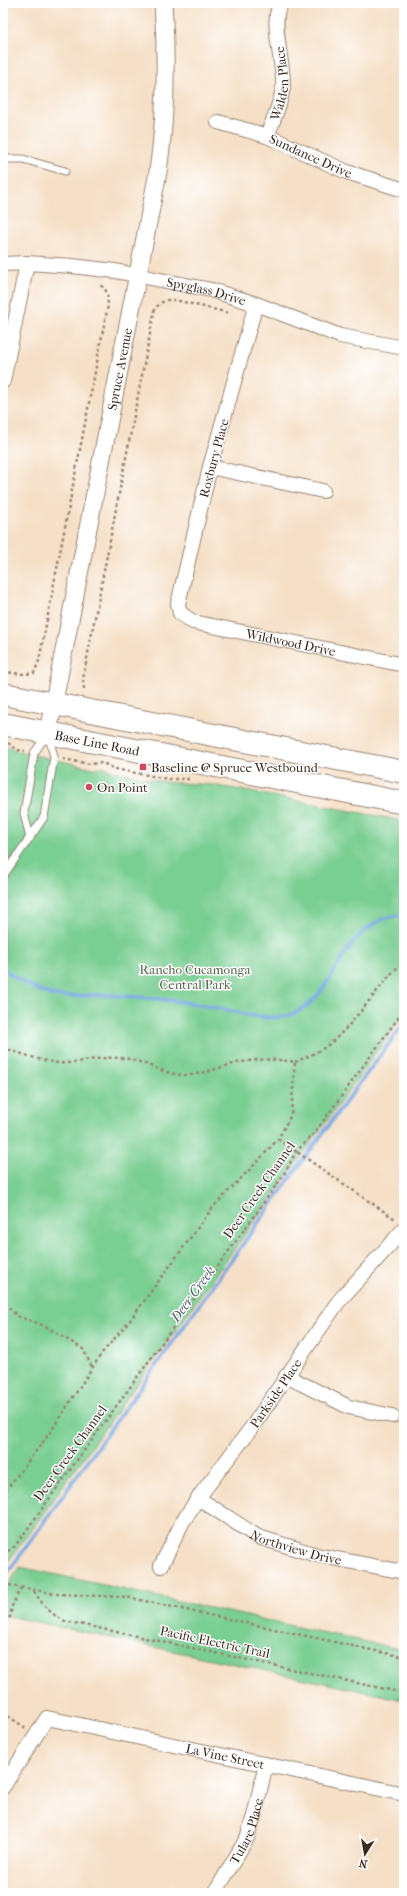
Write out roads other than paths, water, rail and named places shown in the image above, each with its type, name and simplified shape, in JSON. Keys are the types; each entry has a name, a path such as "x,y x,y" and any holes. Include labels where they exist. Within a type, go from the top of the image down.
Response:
{"main road":[{"path":"3,694 404,772"},
{"name":"Base Line Road","path":"4,732 48,732 404,803"}],"street":[{"name":"Spruce Avenue","path":"48,732 158,172 164,124 166,47 163,3"},
{"name":"Walden Place","path":"267,136 278,108 283,87 283,67 275,18 280,4"},
{"name":"Sundance Drive","path":"218,122 267,136 347,172 404,190"},
{"name":"Spyglass Drive","path":"3,264 27,263 72,266 137,276 211,290 256,304 340,336 404,348"},
{"path":"3,381 27,263"},
{"name":"Roxbury Place","path":"180,613 178,604 210,467 256,304"},
{"path":"210,467 323,490"},
{"name":"Wildwood Drive","path":"180,613 193,622 404,665"},
{"name":"Parkside Place","path":"161,1566 182,1523 198,1498 252,1427 338,1302 401,1225"},
{"path":"286,1376 349,1407 392,1416"},
{"name":"Northview Drive","path":"198,1498 258,1537 317,1556 404,1572"},
{"name":"La Vine Street","path":"3,1787 35,1734 47,1718 404,1794"},
{"name":"Tulare Place","path":"215,1893 247,1838 254,1816 266,1764"}],"lane":[{"path":"3,159 23,158 65,171"},
{"path":"30,838 24,813 26,798 34,753 48,732"},
{"path":"3,876 44,817 54,757 48,732"}],"waterway":[{"path":"3,969 36,989 57,996 69,997 99,995 153,998 184,1002 257,1016 274,1018 282,1017 299,1011 320,993 350,946 359,936 382,920 404,914"},
{"name":"Deer Creek","path":"3,1579 303,1160 404,1023"}],"place":[{"name":"Baseline @ Spruce Westbound","path":"143,767"},
{"name":"On Point","path":"89,787"}],"park label":[{"name":"Rancho Cucamonga Central Park","path":"195,976"}]}
